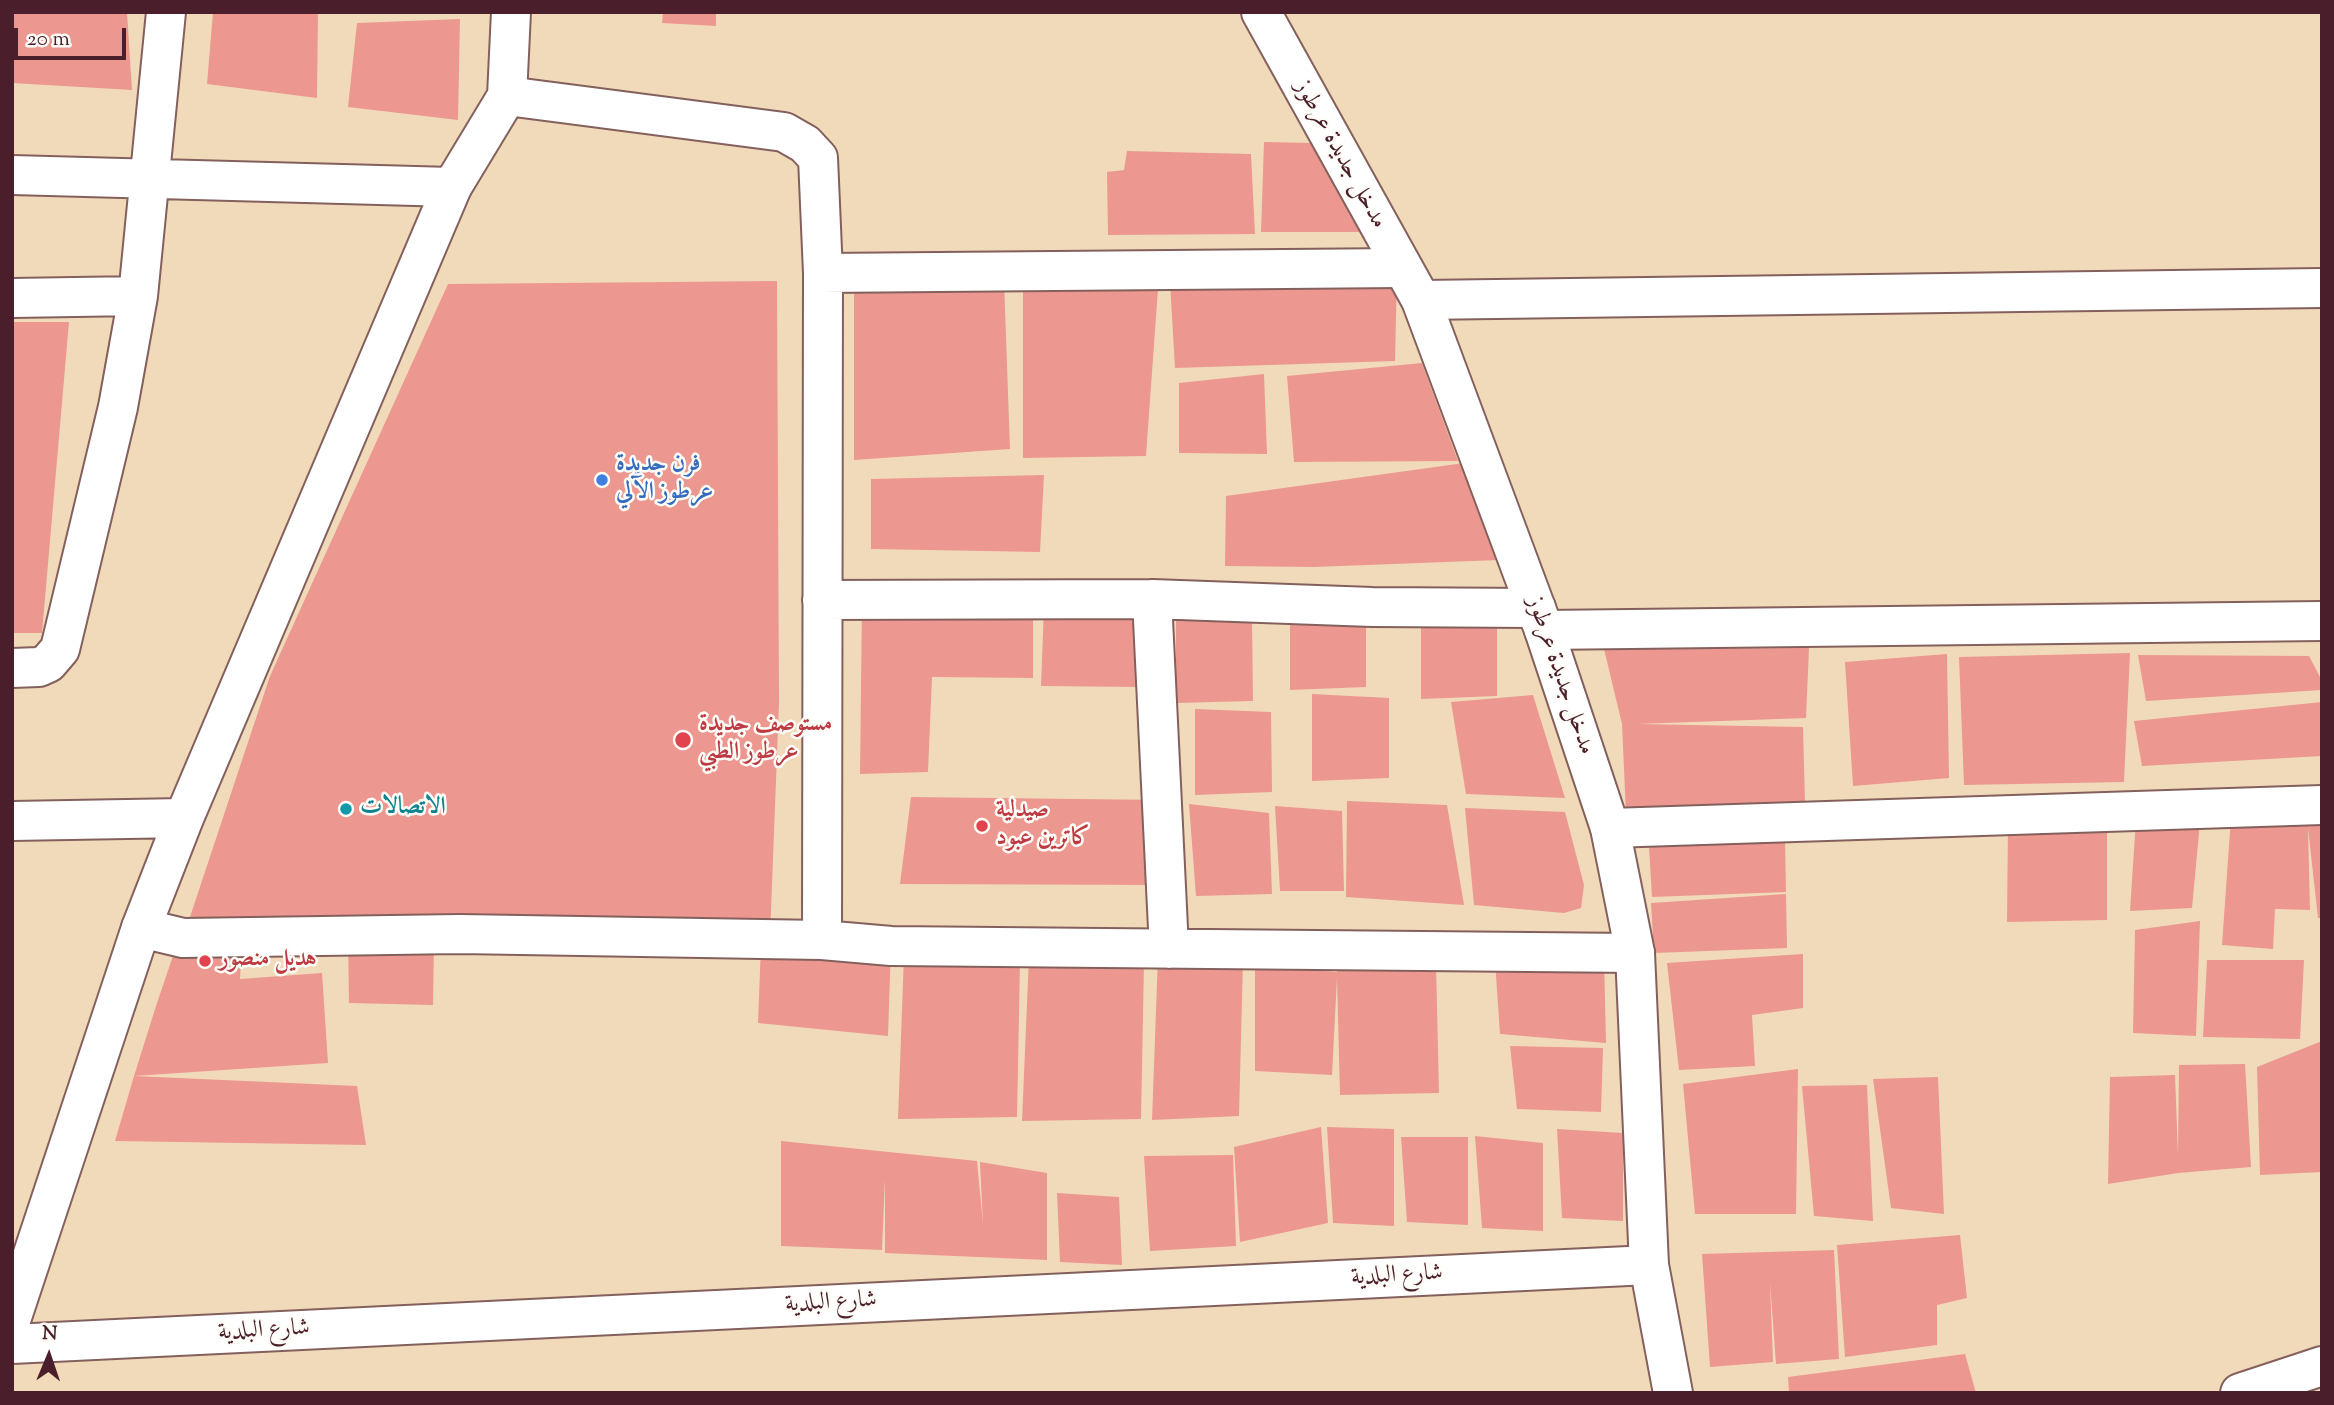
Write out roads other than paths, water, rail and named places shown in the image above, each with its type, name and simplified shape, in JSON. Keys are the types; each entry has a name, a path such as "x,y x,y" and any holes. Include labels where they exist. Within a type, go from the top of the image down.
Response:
{"street":[{"path":"12,668 39,667 48,663 60,649 118,407 138,296 166,12"},
{"path":"14,1309 141,928 184,818 452,187 507,96 511,12"},
{"name":"مدخل جديدة عرطوز","path":"1261,12 1421,300 1540,619 1610,828 1635,953 1649,1265 1673,1393"},
{"path":"507,96 784,132 805,144 818,158 823,273 822,940"},
{"path":"12,174 452,187"},
{"path":"823,273 1401,268"},
{"path":"1421,300 2322,288"},
{"path":"12,298 138,296"},
{"path":"822,600 1152,599 1372,607 1540,619 2322,621"},
{"path":"1152,599 1170,949"},
{"path":"1610,828 2322,805"},
{"path":"12,821 184,818"},
{"path":"141,928 183,938 460,934 822,940 891,946 1635,953"},
{"name":"شارع البلدية","path":"12,1344 1649,1265"},
{"path":"2241,1393 2322,1366"}],"place":[{"name":"فرن جديدة عرطوز الآلي","path":"602,480"},
{"name":"مستوصف جديدة عرطوز الطبي","path":"683,740"},
{"name":"الاتصالات","path":"346,809"},
{"name":"صيدلية كاترين عبود","path":"982,826"},
{"name":"هديل منصور","path":"205,961"}]}
